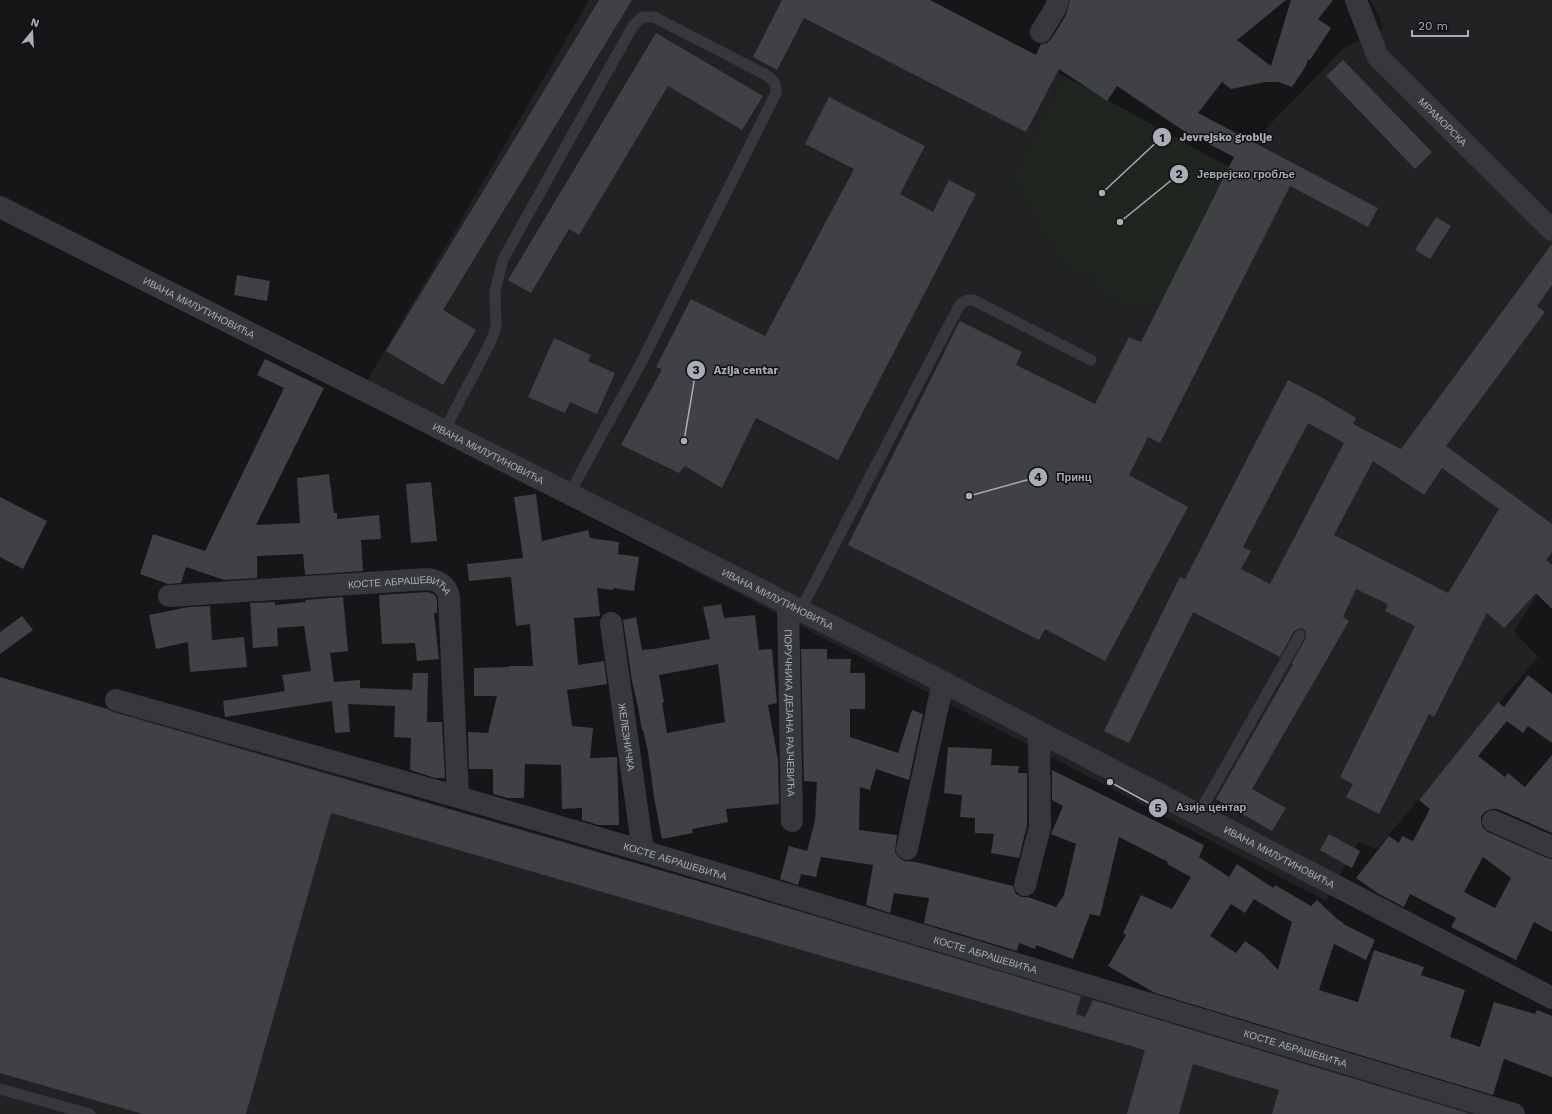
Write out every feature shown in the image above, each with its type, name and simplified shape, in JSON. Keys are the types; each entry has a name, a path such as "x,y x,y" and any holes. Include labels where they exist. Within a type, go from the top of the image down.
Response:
{"street":[{"path":"1041,32 1055,9 1058,0"},
{"name":"МРАМОРСКА","path":"1356,0 1378,57 1552,230"},
{"name":"ИВАНА МИЛУТИНОВИЋА","path":"0,206 943,682 1552,998"},
{"name":"КОСТЕ АБРАШЕВИЋА","path":"169,596 428,579 436,580 443,584 448,590 449,597 458,797"},
{"name":"ПОРУЧНИКА ДЕЈАНА РАЈЧЕВИЋА","path":"792,821 794,608"},
{"name":"ЖЕЛЕЗНИЧКА","path":"611,623 643,851"},
{"path":"907,849 943,682"},
{"name":"КОСТЕ АБРАШЕВИЋА","path":"116,700 643,851 1514,1114"},
{"path":"1025,885 1040,827 1039,733"},
{"path":"1493,821 1552,847"}],"lane":[{"path":"444,431 490,343 496,328 495,292 503,259 633,26 642,17 654,17 768,76 774,81 777,87 776,93 641,363 569,494"},
{"path":"794,608 960,304 970,299 973,300 1091,360"},
{"path":"1198,815 1300,635"},
{"path":"0,1089 90,1114"}],"shaded area":[{"path":"589,0 921,0 986,33 1064,76 1013,179 1063,266 1095,279 1229,167 1343,49 1384,27 1370,0 1552,0 1552,572 1514,631 1538,657 1377,849 1358,842 1326,901 359,395"},
{"path":"1064,76 1229,167 1160,303 1139,308 1102,292 1095,279 1063,266 1013,179"},
{"path":"0,677 813,914 1499,1114 0,1114"}],"building":[{"path":"599,0 632,0 443,310 476,330 443,385 386,351"},
{"path":"782,0 930,0 1036,55 1041,44 1047,43 1052,38 1066,15 1070,0 1286,0 1237,40 1271,66 1291,0 1333,0 1318,19 1331,28 1310,60 1308,59 1306,66 1292,87 1278,82 1265,82 1231,89 1222,82 1198,113 1378,208 1368,227 1290,186 1160,443 1148,437 1129,475 1188,507 1105,661 1045,629 1039,640 848,545 960,321 1022,352 1016,365 1095,404 1129,337 1141,342 1234,157 1184,131 1117,86 1107,101 1059,69 1026,132 804,18 777,70 753,57"},
{"path":"656,33 763,96 742,130 668,86 579,235 569,229 531,293 508,280"},
{"path":"1343,60 1432,152 1415,169 1326,76"},
{"path":"829,97 925,146 900,194 933,212 949,180 976,194 838,460 756,418 722,488 685,466 679,473 621,445 662,369 656,367 691,299 765,336 854,169 805,144"},
{"path":"1436,217 1451,226 1430,259 1415,250"},
{"path":"1552,244 1552,285 1537,306 1545,312 1446,446 1552,524 1552,552 1546,560 1552,565 1552,609 1536,593 1504,628 1487,613 1434,717 1429,714 1379,814 1346,797 1353,784 1340,777 1415,626 1385,611 1388,604 1356,589 1343,617 1349,621 1252,789 1286,808 1272,831 1216,799 1293,664 1292,663 1306,638 1306,632 1304,629 1300,628 1294,631 1280,657 1193,612 1129,743 1104,731 1180,577 1185,579 1288,380 1321,397 1356,418 1353,424 1401,449","holes":["1308,423 1344,443 1270,584 1241,569 1251,551 1243,547","1373,461 1424,495 1442,468 1499,509 1448,593 1334,535"]},
{"path":"237,275 270,281 267,301 234,295"},
{"path":"554,338 591,355 588,361 615,373 597,414 570,402 565,413 528,397"},
{"path":"265,359 324,388 256,525 300,523 297,478 329,474 334,513 337,513 337,519 379,515 381,539 361,540 363,571 305,575 303,554 257,556 257,578 224,580 186,567 181,583 168,584 140,574 153,534 205,551 284,388 257,375"},
{"path":"431,482 437,541 411,543 406,484"},
{"path":"536,494 542,541 588,530 590,538 619,542 618,554 639,557 634,591 613,588 613,590 597,588 600,616 574,618 578,665 604,661 607,684 567,690 572,726 593,728 590,758 617,757 619,825 598,825 582,820 582,808 562,809 561,765 525,764 524,798 508,798 493,794 493,769 469,769 468,732 488,733 497,696 474,696 474,668 533,666 530,624 516,626 511,577 469,581 467,564 523,558 514,497"},
{"path":"0,497 47,521 23,569 0,557"},
{"path":"427,592 434,594 437,599 437,613 434,613 439,659 417,661 415,643 382,644 379,595"},
{"path":"343,597 348,651 330,653 334,682 360,680 360,688 412,690 413,673 428,673 427,722 442,722 445,778 435,778 410,770 411,738 394,737 395,706 348,704 350,732 335,733 332,701 225,717 223,701 285,691 282,675 311,671 304,626 277,628 278,646 253,648 250,603 275,602 275,605 306,602 305,600"},
{"path":"721,604 724,618 755,615 759,650 772,649 777,703 768,705 778,760 779,804 726,809 728,822 692,829 693,833 662,839 654,797 648,752 632,681 623,620 636,617 642,650 654,649 710,639 703,607","holes":["718,664 725,722 667,733 662,703 664,702 659,675"]},
{"path":"210,606 212,640 244,637 247,667 190,672 188,642 156,649 149,615 188,607"},
{"path":"22,616 33,630 0,654 0,632"},
{"path":"801,649 827,649 827,659 851,659 850,673 865,673 865,709 850,709 850,737 898,753 912,710 923,714 909,780 876,769 870,790 860,787 859,830 897,835 895,852 899,858 904,861 916,862 1013,886 1016,894 1022,897 1028,897 1056,907 1064,895 1076,844 1051,834 1063,806 1052,800 1052,770 1204,845 1199,857 1229,877 1237,864 1273,888 1275,885 1311,906 1317,900 1337,919 1344,923 1343,924 1375,940 1366,960 1334,944 1319,990 1358,1002 1374,950 1424,967 1421,975 1465,990 1450,1037 1480,1047 1494,1002 1535,1014 1537,1010 1552,1016 1552,1077 1504,1059 1493,1095 1155,993 1108,966 1126,935 1123,933 1141,895 1172,909 1191,877 1167,864 1168,862 1119,837 1100,916 1090,914 1073,959 1036,945 1035,949 1019,943 1017,951 924,923 929,898 894,893 890,913 866,905 873,865 821,857 816,877 801,874 798,885 780,879 789,846 807,851 815,821 817,782 804,781","holes":["1254,899 1292,922 1278,970 1262,953 1245,941 1236,953 1210,936 1231,904 1245,913"]},
{"path":"1528,675 1552,694 1552,743 1528,726 1523,733 1507,721 1478,756 1505,777 1508,773 1525,787 1552,755 1552,833 1498,809 1486,811 1481,816 1483,828 1488,832 1552,859 1552,932 1534,922 1516,960 1451,927 1456,918 1410,894 1404,907 1379,894 1356,878 1389,836 1399,843 1402,836 1413,841 1430,809 1419,800 1498,702 1504,707","holes":["1483,857 1511,878 1495,908 1464,892"]},
{"path":"0,677 113,712 718,887 1081,996 1076,1014 1085,1017 1093,1000 1471,1114 1272,1114 1279,1090 1193,1064 1179,1114 1127,1114 1145,1050 331,813 246,1114 143,1114 0,1073"},
{"path":"948,747 992,749 991,765 1019,766 1018,773 1027,773 1027,825 1019,858 991,853 994,834 975,833 975,818 960,817 962,795 944,793"},
{"path":"1329,834 1360,851 1352,868 1320,850"}],"place":[{"name":"Jevrejsko groblje","path":"1102,193"},
{"name":"Јеврејско гробље","path":"1120,222"},
{"name":"Azija centar","path":"684,441"},
{"name":"Принц","path":"969,496"},
{"name":"Азија центар","path":"1110,782"}]}
